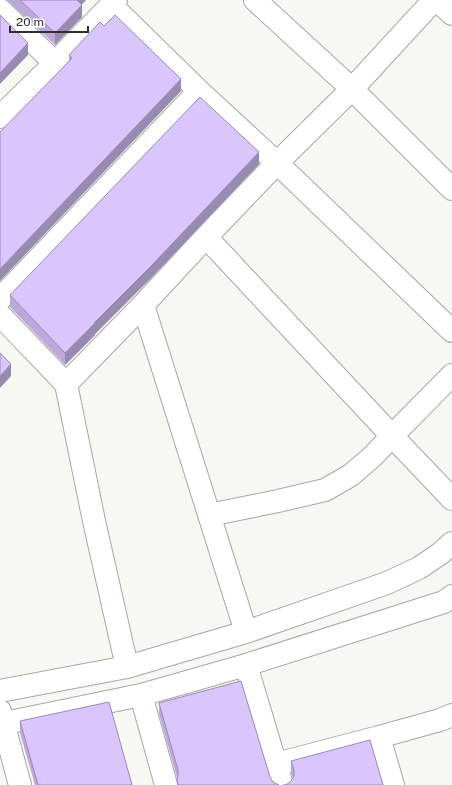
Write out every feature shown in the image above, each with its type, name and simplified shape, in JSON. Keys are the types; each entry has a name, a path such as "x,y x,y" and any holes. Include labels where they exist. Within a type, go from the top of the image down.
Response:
{"street":[{"path":"255,0 352,89 452,189"},
{"path":"66,384 277,163 352,89 434,0"},
{"path":"438,0 452,14"},
{"path":"0,117 113,3 199,90 452,331"},
{"path":"0,10 55,63"},
{"path":"0,299 199,90"},
{"path":"206,237 452,499"},
{"path":"143,305 246,632"},
{"path":"0,315 66,384 94,521 127,667"},
{"path":"209,515 325,490 350,475 373,456 452,375"},
{"path":"0,691 127,667 246,632 387,583 419,568 441,553 452,543"},
{"path":"20,785 1,719 141,695 246,665 444,602 452,596"},
{"path":"246,665 282,785"},
{"path":"141,695 166,785"},
{"path":"276,764 379,737 440,720 452,715"},
{"path":"379,737 393,785"}],"building":[{"path":"20,0 77,0 82,5 55,33"},
{"path":"0,15 28,43 0,73"},
{"path":"115,15 181,79 0,269 0,132 72,58 69,55 100,22 104,26"},
{"path":"200,97 259,152 153,264 65,353 10,295"},
{"path":"0,353 11,364 0,376"},
{"path":"241,681 270,777 273,782 279,785 178,785 178,770 159,703"},
{"path":"109,702 132,785 38,785 20,721"},
{"path":"370,740 383,785 286,785 294,776 291,761"}]}
